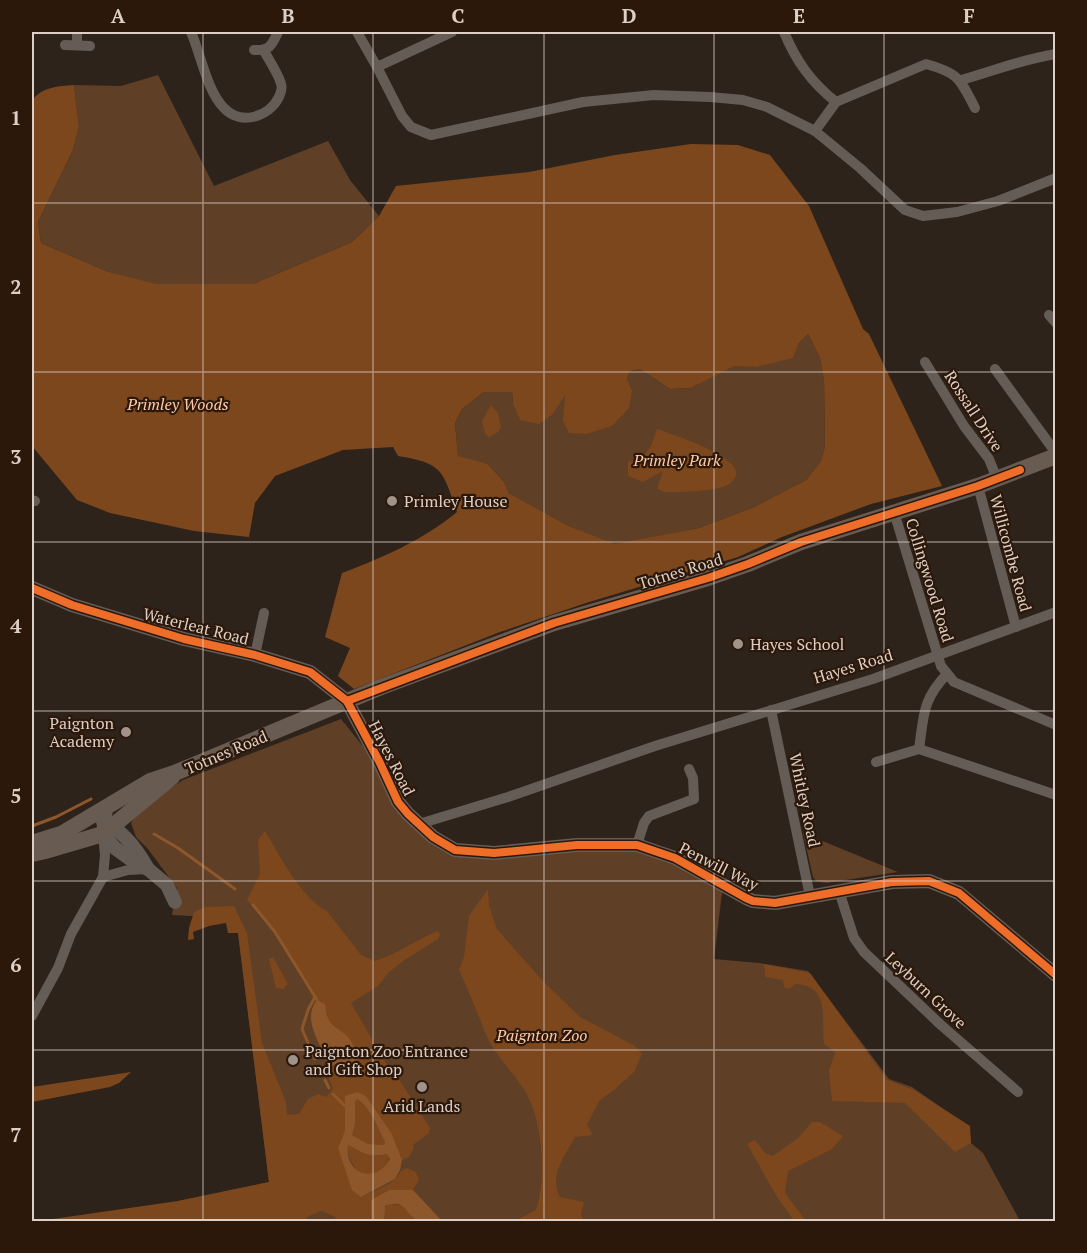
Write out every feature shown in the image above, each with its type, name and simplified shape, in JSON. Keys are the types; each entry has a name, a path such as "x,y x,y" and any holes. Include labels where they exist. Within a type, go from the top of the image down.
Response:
{"main road":[{"name":"Totnes Road","path":"32,854 45,852 106,822 150,781 177,772 347,701 554,623 708,578 811,538 978,486 1056,455"},
{"name":"Totnes Road","path":"32,843 61,834 84,822 106,822"}],"street":[{"path":"77,32 77,45"},
{"path":"191,32 216,99 226,111 248,118 265,114 272,108 281,92 282,84 259,50 274,41 278,32"},
{"path":"357,32 402,116 411,127 431,135 583,102 654,95 743,100 767,107 815,131 860,168 905,210 923,216 957,212 999,201 1056,178"},
{"path":"377,67 452,32"},
{"path":"784,32 802,68 819,88 837,102"},
{"path":"65,45 90,46"},
{"path":"961,80 1029,58 1056,54"},
{"path":"815,131 837,102 926,64 941,68 961,80 975,108"},
{"name":"Rossall Drive","path":"924,362 964,426 989,459 997,479"},
{"path":"994,369 1056,455"},
{"name":"Willicombe Road","path":"978,486 1016,627"},
{"name":"Collingwood Road","path":"894,512 937,656 947,674"},
{"name":"Waterleat Road","path":"32,588 72,605 183,639 255,655 310,672 347,701"},
{"name":"Hayes Road","path":"347,701 398,802 419,824 508,797 655,746 873,679 1056,612"},
{"path":"255,655 264,613"},
{"path":"919,749 926,702 936,685 947,674 954,682 1056,725"},
{"name":"Whitley Road","path":"771,710 810,897"},
{"path":"876,762 919,749 1056,795"},
{"path":"637,845 644,823 649,816 694,799 693,778 689,769"},
{"path":"106,822 138,850 148,869 167,885 175,902"},
{"path":"32,1016 58,968 71,934 103,877 106,822"},
{"name":"Penwill Way","path":"419,824 433,837 455,850 494,853 577,845 637,845 675,858 753,901 775,903 908,880 928,881 944,885 959,893 1056,975"},
{"path":"103,877 128,870 148,869"},
{"name":"Leyburn Grove","path":"839,891 854,938 864,952 941,1025 1018,1092"}],"green space":[{"path":"158,75 214,186 328,141 350,180 379,216 352,242 253,284 156,285 106,271 41,243 38,222 73,150 79,127 74,85 121,86"},
{"name":"Primley Woods","path":"74,85 79,127 73,150 38,222 41,243 106,271 156,284 253,284 352,242 379,216 396,186 529,172 615,155 691,144 738,145 770,155 809,206 863,329 869,334 942,486 871,504 782,537 738,557 586,603 500,632 354,689 338,676 350,648 325,637 342,573 402,547 457,512 444,478 433,466 398,456 393,447 343,450 275,476 255,503 249,537 194,531 110,513 77,500 32,446 32,101 45,90","holes":["808,334 820,358 824,380 825,446 821,461 806,480 754,507 699,528 615,544 569,526 509,493 504,482 488,464 458,456 455,423 462,409 484,392 512,392 513,403 520,420 539,424 553,414 565,395 563,421 569,433 586,434 612,426 629,408 632,391 627,379 630,371 640,369 670,389 691,388 734,366 756,367 793,358 798,344"]},
{"name":"Primley Park","path":"808,334 820,358 824,380 825,446 821,461 806,480 754,507 699,528 615,545 569,526 509,493 504,482 488,464 458,457 455,423 462,409 484,392 512,392 513,403 566,394 627,379 630,371 640,369 670,389 691,388 734,365 756,367 798,344"},
{"path":"491,405 498,413 501,427 498,432 489,437 485,433 482,421"},
{"path":"657,429 694,442 724,458 734,467 736,475 729,484 716,489 672,492 657,489 663,471 643,482 628,476 628,462 641,459 651,446"},
{"name":"Paignton Zoo","path":"341,719 380,763 398,802 455,850 637,845 723,885 714,959 808,971 889,1079 912,1087 969,1127 971,1143 983,1153 1020,1221 185,1221 178,1201 269,1182 238,932 230,918 172,915 177,888 148,849 136,837 131,823 138,809 183,780"},
{"path":"265,831 300,887 327,911 361,955 375,961 438,931 440,934 438,939 389,972 378,986 351,1003 390,1070 392,1068 430,1128 429,1133 413,1145 414,1148 409,1157 402,1160 392,1134 366,1096 345,1096 345,1132 338,1148 361,1197 389,1183 407,1168 416,1172 419,1180 413,1190 389,1190 371,1200 371,1221 336,1221 335,1217 322,1211 309,1216 303,1222 32,1222 178,1201 269,1182 238,933 228,933 226,923 193,932 194,939 188,940 194,912 205,907 234,906 247,933 262,1043 286,1102 287,1115 299,1114 308,1099 318,1094 326,1097 333,1088 325,1070 338,1063 358,1067 337,1030 328,1019 325,1004 311,994 275,932 247,900 260,874 258,840"},
{"path":"803,833 898,872 826,883 816,881 813,877"},
{"path":"488,889 489,906 497,929 543,981 580,1017 635,1046 642,1054 634,1072 599,1101 587,1125 593,1135 575,1137 559,1166 556,1181 560,1197 584,1202 581,1214 584,1221 515,1221 536,1210 539,1198 542,1155 538,1126 526,1093 488,1039 459,970 464,957 469,916"},
{"path":"273,957 288,984 283,989 276,988 269,959"},
{"path":"764,964 810,973 887,1080 914,1090 970,1126 971,1143 955,1152 905,1103 832,1101 829,1071 835,1052 824,1044 823,1015 819,998 815,991 807,986 796,984 788,989 784,987 783,980 765,977"},
{"path":"131,1072 119,1083 110,1087 32,1102 32,1087"},
{"path":"357,1099 374,1118 385,1142 384,1145 368,1144 352,1135"},
{"path":"812,1122 820,1122 843,1136 832,1149 788,1171 785,1193 806,1221 794,1221 777,1197 747,1144 755,1140 765,1153 773,1156 798,1138"},
{"path":"348,1145 366,1154 387,1154 388,1163 374,1174 362,1173 352,1163"},
{"path":"390,1204 403,1205 415,1219 420,1221 384,1221 383,1209"}],"shaded area":[{"path":"317,1000 325,1004 329,1020 352,1043 358,1067 338,1063 328,1068 312,1025 312,1008"},
{"path":"357,1092 366,1096 392,1134 402,1160 395,1179 361,1197 352,1190 338,1148 345,1131 345,1096","holes":["357,1099 374,1119 385,1142 384,1145 368,1144 352,1135","348,1145 371,1155 387,1154 390,1159 377,1172 362,1173 351,1163"]},
{"path":"389,1190 413,1190 442,1221 420,1221 401,1205 392,1204 385,1206 384,1221 371,1221 371,1200"}],"waterway":[{"path":"32,826 56,817 91,799"},
{"path":"154,834 178,848 235,889"},
{"path":"253,905 275,932 317,1000"},
{"path":"315,997 302,1029 315,1059"},
{"path":"325,1080 329,1088"},
{"path":"333,1094 345,1106"}],"cycle path":[{"path":"347,701 554,623 708,578 801,542 978,486 1020,470"},
{"path":"32,588 72,605 184,639 255,655 310,672 347,701 398,802 433,837 455,850 494,853 577,845 637,845 675,858 753,901 775,903 892,882 929,881 959,893 1056,975"}],"place":[{"name":"Primley House","path":"392,501"},
{"name":"Hayes School","path":"738,644"},
{"name":"Paignton Academy","path":"126,732"},
{"name":"Paignton Zoo Entrance and Gift Shop","path":"293,1060"},
{"name":"Arid Lands","path":"422,1087"}]}
